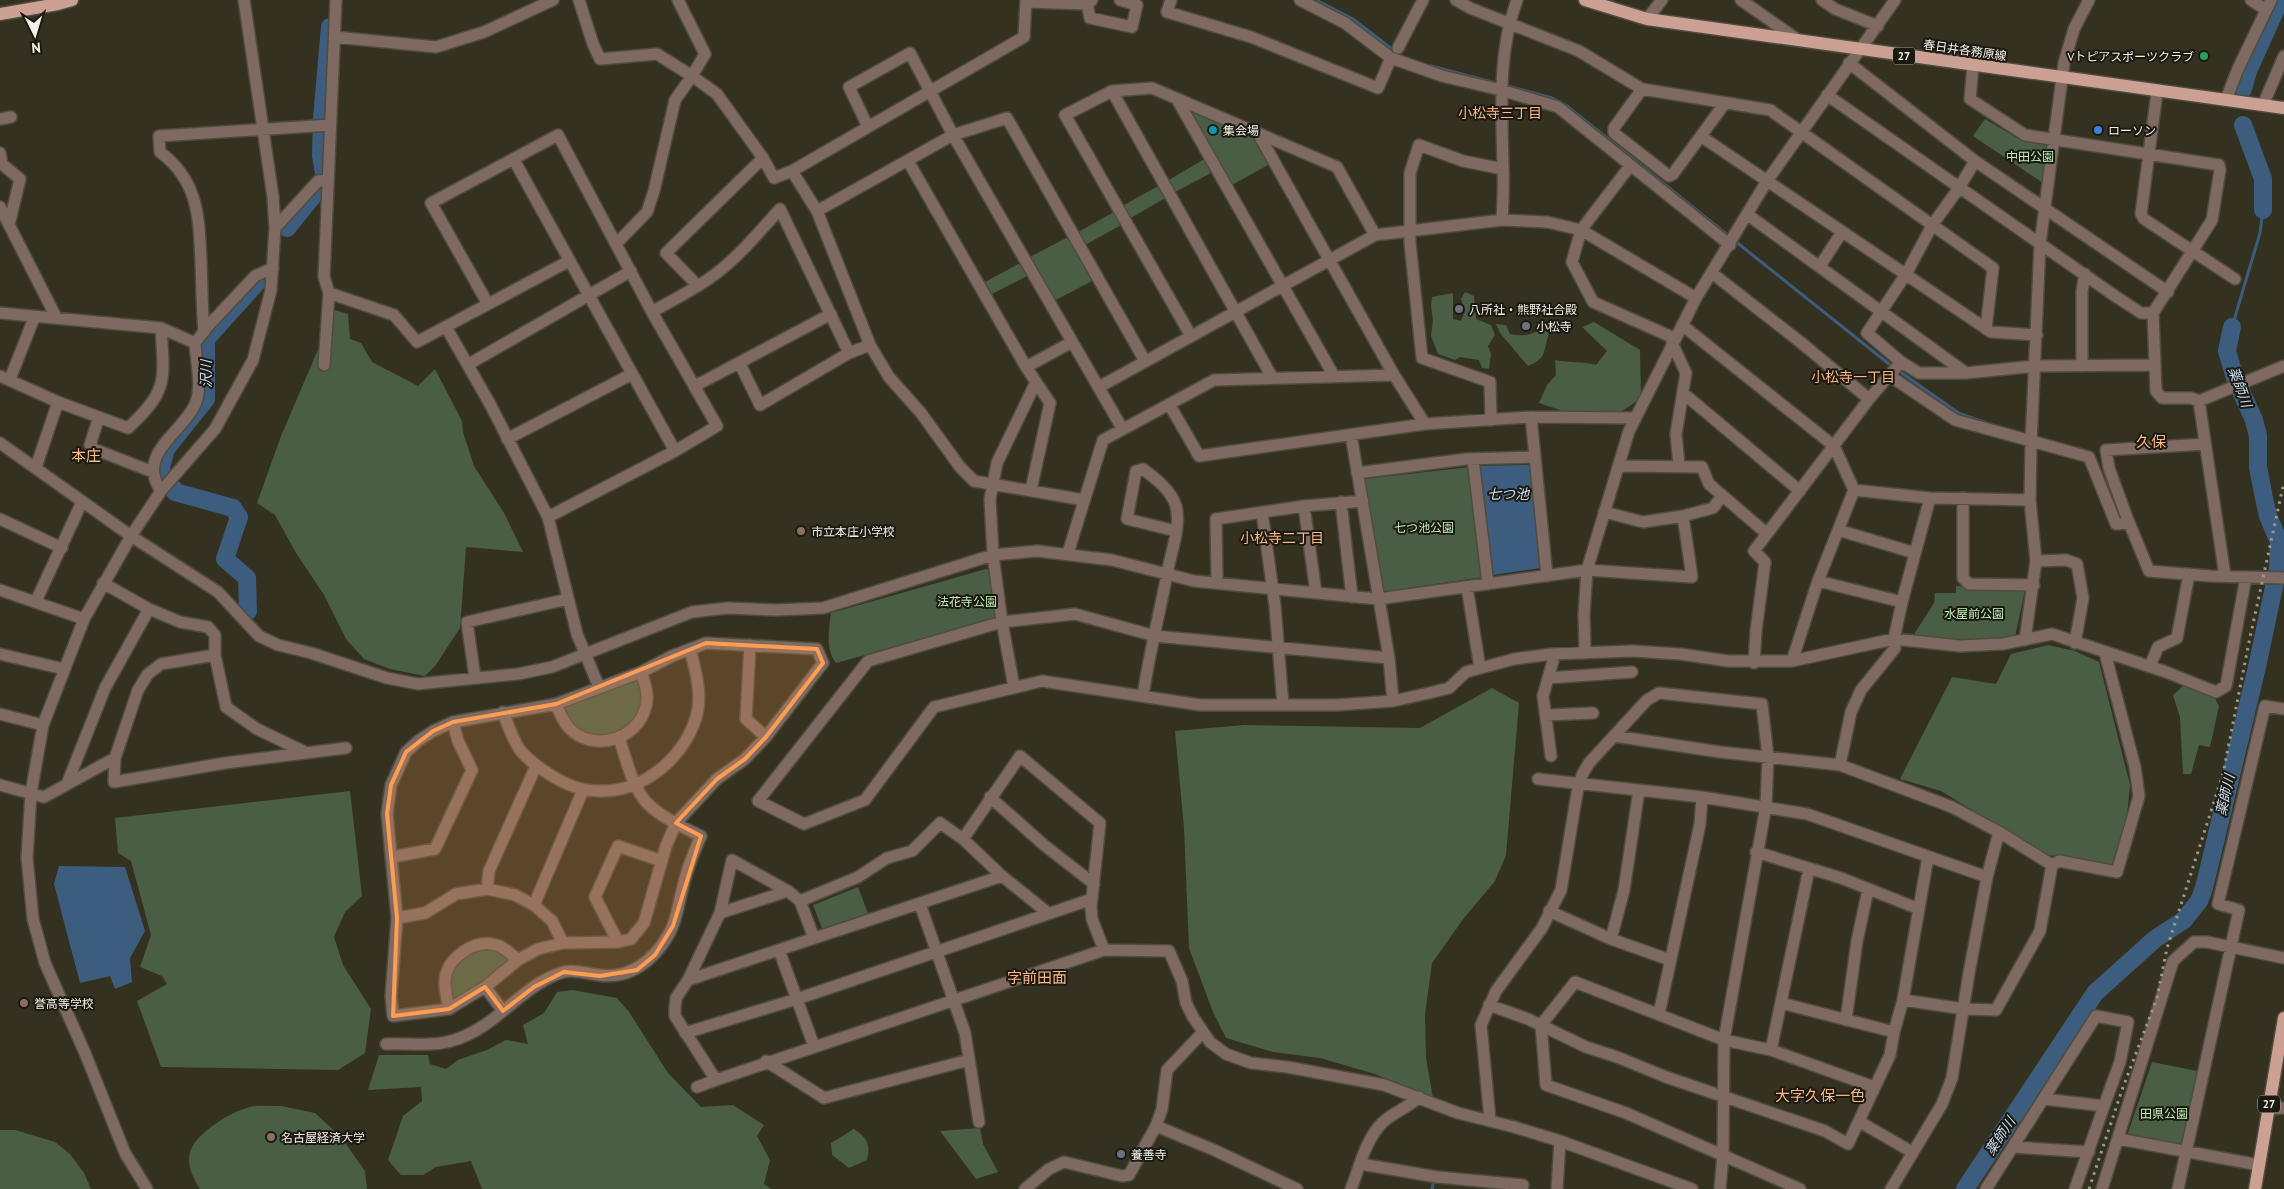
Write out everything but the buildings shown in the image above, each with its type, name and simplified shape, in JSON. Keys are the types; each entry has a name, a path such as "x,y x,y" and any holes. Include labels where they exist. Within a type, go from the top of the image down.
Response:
{"main road":[{"path":"0,14 72,0"},
{"name":"春日井各務原線","path":"1585,0 1647,19 2157,92 2284,108"},
{"name":"27","path":"2255,1189 2284,1023"}],"street":[{"path":"146,1189 125,1153 85,1053 45,963 33,919 27,858 31,793 43,725 84,618 131,536 161,491 216,428 253,360 267,310 273,268 275,228 264,129 244,0"},
{"path":"324,365 329,293 324,277 336,0"},
{"path":"335,37 436,47 484,32 552,0"},
{"path":"579,0 593,44 600,59 657,54 692,76 717,94 763,158 774,178 792,171 1024,37 1026,1 1090,2 1090,18 1132,27 1137,5 1120,0"},
{"path":"616,244 647,212 654,191 675,100 705,54 678,0"},
{"path":"1171,0 1167,12 1251,37 1378,88 1423,0"},
{"path":"1300,0 1345,23 1395,53 1442,76 1501,90 1558,107 1730,245"},
{"path":"1456,0 1470,8 1579,51 1642,89 1770,110 1993,268 1986,329"},
{"path":"1502,220 1504,169 1501,90 1503,54 1508,23 1517,0"},
{"path":"1647,19 1662,0"},
{"path":"1741,0 1798,40"},
{"path":"1822,0 1835,9 1878,26"},
{"path":"1585,653 1584,614 1587,570 1629,431 1635,418 1696,298 1730,245 1767,181 1895,0"},
{"path":"2025,640 2036,561 2030,500 2040,244 2046,211 2062,78 2074,29 2089,0"},
{"path":"2226,100 2237,71 2268,5 2252,0"},
{"path":"868,127 849,87 910,53 952,135 1122,428"},
{"path":"2263,105 2284,56"},
{"path":"1849,63 1975,161 2168,292"},
{"path":"1973,66 1969,95 1972,101 2025,135 2214,163 2220,167 2212,220 2153,313 2156,391 2162,398 2190,398 2199,401 2284,366"},
{"path":"1191,336 1065,115 1112,91 1152,88 1178,101 1337,166 1375,235"},
{"path":"1642,89 1614,128 1614,133 1669,176 1673,174 1702,137 1725,103"},
{"path":"1112,91 1272,377"},
{"path":"2157,92 2141,214 2144,219 2235,279"},
{"path":"1827,95 2141,313 2153,313"},
{"path":"1178,101 1334,376"},
{"path":"817,211 952,135 1007,118 1145,361"},
{"path":"204,332 197,206 188,183 171,160 160,152 159,136 330,125"},
{"path":"488,304 431,203 558,135 652,312 717,426 548,517"},
{"path":"1259,135 1394,375 1425,424"},
{"path":"1702,137 1991,332 2037,335"},
{"path":"1491,420 1490,382 1422,358 1410,242 1410,173 1419,145 1463,161 1504,169"},
{"path":"0,153 2,164 20,178 10,225"},
{"path":"698,286 666,252 763,158"},
{"path":"514,160 675,450"},
{"path":"908,161 1026,367 1050,403 1031,490"},
{"path":"1975,161 1959,188 1933,224 1906,274 1867,333 1901,362 1918,373 1966,372 2035,366 2155,365"},
{"path":"1630,166 1581,230 1572,262 1593,302 1673,341 1686,373 1676,434 1679,465"},
{"path":"792,171 817,211 870,345 889,378 921,413 960,467 974,481 1084,500"},
{"path":"275,228 318,181 328,180"},
{"path":"0,207 56,317"},
{"path":"652,312 698,286 718,272 780,209 849,353"},
{"path":"1748,214 1880,312 1966,372"},
{"path":"1099,387 1375,235 1502,220 1547,222 1581,230 1696,298"},
{"path":"1820,266 1842,232"},
{"path":"329,293 394,315 417,342 569,260"},
{"path":"161,491 156,483 153,472 158,453 197,399 199,389 195,344 254,276 273,268"},
{"path":"469,364 631,272"},
{"path":"1712,273 1869,399"},
{"path":"2082,366 2082,291 2085,274"},
{"path":"0,313 34,318 56,317 161,328 195,344"},
{"path":"695,386 740,364 831,314"},
{"path":"34,318 5,378 58,402 128,428 147,410 156,397 164,377 161,328"},
{"path":"1682,325 1834,446 1854,490 1818,581 1792,661"},
{"path":"446,326 469,364 548,517 577,634 598,686"},
{"path":"1026,367 1072,342"},
{"path":"740,364 760,405 849,353 870,345"},
{"path":"1754,662 1765,562 1754,551 1869,399 1901,362"},
{"path":"507,439 632,374"},
{"path":"1068,553 1103,440 1122,428 1214,380 1394,375"},
{"path":"1890,376 1955,420 2031,443 2089,457 2116,524 2129,523"},
{"path":"1014,687 1002,622 993,555 990,499 997,463 1036,382"},
{"path":"1683,392 1800,491"},
{"path":"2199,401 2225,576"},
{"path":"36,467 58,402"},
{"path":"1169,404 1199,456 1425,424 1531,417 1635,418"},
{"path":"99,417 90,445 94,449 153,472"},
{"path":"1531,417 1547,576"},
{"path":"1351,435 1388,658 1393,701"},
{"path":"0,443 131,536 218,592 260,636 278,645 311,653 387,678 418,684 518,674 552,668 692,612 728,608 776,610 823,608 993,555 1037,551 1068,553 1112,560 1167,575 1217,583 1378,599 1587,570 1692,577 1683,516"},
{"path":"2205,444 2106,450 2109,468 2149,570 2189,574 2284,578"},
{"path":"1357,473 1473,459 1534,457"},
{"path":"1473,459 1488,584"},
{"path":"1619,466 1679,465 1702,467 1709,484 1766,533"},
{"path":"1143,696 1176,531 1178,518 1175,503 1159,481 1143,469 1136,471 1127,519 1176,531"},
{"path":"1854,490 1930,498 2030,500"},
{"path":"1604,512 1644,522 1683,516 1713,508 1722,496"},
{"path":"1840,765 1851,712 1861,690 1895,648 1894,639 1902,602 1930,498"},
{"path":"1963,498 1963,578 1969,584 2034,585"},
{"path":"1217,583 1216,519 1304,506 1363,501"},
{"path":"36,601 82,502"},
{"path":"1341,502 1352,597"},
{"path":"1304,506 1316,593"},
{"path":"1262,512 1279,647 1283,705"},
{"path":"0,519 62,548"},
{"path":"1838,530 1915,553"},
{"path":"2036,561 2066,560 2077,564 2083,598 2075,644"},
{"path":"2150,666 2158,647 2177,638 2189,574"},
{"path":"1388,658 1155,636 1075,614 1002,622 868,661 758,800 804,824 866,800 934,707 1042,681 1200,705 1336,704 1393,701 1449,688 1466,672 1514,659 1552,654 1633,651 1754,662 1792,661 1894,639 1960,646 2003,644 2052,634 2075,644 2150,666 2216,692 2226,686 2246,577"},
{"path":"1818,581 1902,602"},
{"path":"103,583 149,609 180,622 208,626 215,635 215,655 226,707 257,729 306,752"},
{"path":"1467,587 1480,668"},
{"path":"0,590 84,618"},
{"path":"475,678 467,622 568,600"},
{"path":"67,784 104,688 149,609"},
{"path":"706,643 750,645 817,649 823,663 766,737 745,759 717,778 676,824 662,860 644,923 631,939 618,942 563,943 538,949 518,960 485,987 449,1009 393,1016 391,996 397,918 387,814 391,785 397,768 406,752 418,741 453,722 556,704 598,686 641,672 706,643"},
{"path":"750,645 746,719 766,737"},
{"path":"503,712 510,734 521,751 536,766 567,785 583,790 601,792 636,783 656,773 672,760 692,727 698,710 699,691 690,649"},
{"path":"2052,865 2059,862 2117,872 2139,796 2135,767 2105,653"},
{"path":"0,654 64,669"},
{"path":"1551,756 1544,696 1552,654"},
{"path":"215,655 161,664 148,674 138,690 115,758 114,782 306,752 346,748"},
{"path":"556,704 568,727 585,739 596,741 619,738 633,728 644,714 647,705 645,682 641,672"},
{"path":"1548,678 1632,672"},
{"path":"1490,1120 1481,1025 1496,991 1542,928 1561,890 1565,876 1579,784 1589,763 1647,700 1660,693 1762,704 1768,757 1766,806 1756,852 1724,1040 1722,1097 1723,1155 1720,1189"},
{"path":"2178,1189 2239,910 2218,904 2265,706 2284,709"},
{"path":"1546,715 1594,712"},
{"path":"0,714 43,725"},
{"path":"392,856 435,849 472,770 458,741 453,722"},
{"path":"1614,736 1840,765 1952,807 1999,832 2052,865"},
{"path":"386,1044 429,1044 456,1040 492,1020 534,988 558,974 573,971 600,976 628,972 637,970 655,955 673,926 689,867 701,836 676,824 646,802 636,783 619,738"},
{"path":"963,839 990,797 1020,756 1100,823 1092,899 1092,919 1104,950"},
{"path":"0,785 44,797 115,758"},
{"path":"487,889 489,870 536,766"},
{"path":"1538,779 1702,797 1807,814 1987,877"},
{"path":"534,905 583,790"},
{"path":"1610,939 1624,890 1639,790"},
{"path":"990,797 1044,845 1094,884"},
{"path":"1658,1014 1700,824 1702,797"},
{"path":"800,901 858,877 888,858 912,850 940,823 963,839 1002,876 1048,913"},
{"path":"1891,1189 1942,1104 1952,1078 1987,877 1999,832"},
{"path":"618,942 595,897 618,846 662,860"},
{"path":"1756,852 1841,878 1919,909"},
{"path":"1489,1005 1541,1025 1586,1047 1722,1097 1825,1131 1848,1144 1890,1055 1903,1000 1928,857"},
{"path":"716,1080 675,1016 675,1008 676,998 688,980 720,913 732,860 788,891 800,901 814,938"},
{"path":"1903,1000 1964,1009 1996,1010 2040,931 2052,865"},
{"path":"1771,1050 1809,869"},
{"path":"688,980 1002,876"},
{"path":"397,918 425,913 456,894 487,889 515,895 534,905 552,921 563,943"},
{"path":"1846,1020 1857,941 1868,890"},
{"path":"720,913 788,891"},
{"path":"685,1033 796,999 936,950 1092,899"},
{"path":"920,904 965,1033 979,1122"},
{"path":"1549,911 1610,939 1670,960"},
{"path":"2102,1189 2173,961 2194,942 2284,958"},
{"path":"449,1009 445,990 446,973 462,951 477,945 492,944 508,951 518,960"},
{"path":"779,950 814,1046"},
{"path":"697,1086 766,1061 1104,950 1169,951 1182,981 1186,1004 1216,1049 1251,1063 1287,1067 1384,1085 1420,1097 1458,1113 1514,1126 1560,1141 1692,1189"},
{"path":"1800,1189 1626,1113 1546,1085 1541,1025 1575,982 1724,1040 1771,1050 1874,1087"},
{"path":"485,987 503,1011"},
{"path":"1781,1003 1894,1032"},
{"path":"1986,1189 2096,1016 2128,1022 2120,1062 2075,1189"},
{"path":"1025,1189 1049,1169 1064,1162 1122,1176 1129,1175 1156,1126 1162,1109 1167,1070 1203,1032"},
{"path":"766,1061 824,1098 969,1060"},
{"path":"1351,1189 1366,1147 1374,1133 1385,1120 1420,1097"},
{"path":"2044,1099 2104,1106"},
{"path":"2268,1109 2284,1108"},
{"path":"1860,1122 1912,1152"},
{"path":"1156,1126 1214,1150 1297,1189"},
{"path":"2118,1139 2259,1165"},
{"path":"1557,1189 1560,1141"},
{"path":"2013,1147 2089,1152"},
{"path":"1361,1164 1435,1176 1523,1185 1522,1189"}],"highlighted area":[{"path":"706,643 817,649 823,663 766,737 745,759 717,779 676,823 701,836 673,926 655,955 637,970 600,976 564,972 534,987 503,1011 485,987 449,1009 393,1016 397,918 387,814 391,785 406,752 433,731 453,722 556,704"}],"green space":[{"path":"1188,109 1252,136 1268,165 1232,185"},
{"name":"中田公園","path":"1985,119 2019,139 2046,145 2043,183 1973,136"},
{"path":"1206,158 1213,172 1175,192 1169,180"},
{"path":"1160,185 1167,197 1129,219 1122,206"},
{"path":"1116,211 1123,224 1085,245 1078,232"},
{"path":"1068,237 1092,281 1054,301 1030,257"},
{"path":"1022,262 1029,275 992,294 985,282"},
{"path":"1465,292 1474,296 1476,319 1491,325 1495,335 1488,346 1491,354 1489,369 1482,368 1479,360 1460,357 1455,360 1438,354 1431,336 1433,320 1432,297 1453,293 1453,319 1461,321 1465,311 1461,299"},
{"path":"335,310 348,314 350,339 361,343 372,362 418,386 435,369 462,421 463,432 474,466 504,513 523,552 466,547 460,628 435,666 425,676 390,669 364,659 346,639 324,595 296,553 275,515 257,503 281,436"},
{"path":"1594,322 1640,350 1641,398 1618,414 1572,414 1539,403 1547,385 1556,375 1555,360 1596,365 1607,351 1582,327"},
{"path":"1496,324 1506,325 1510,334 1519,335 1531,334 1543,328 1549,333 1542,357 1528,366 1500,333"},
{"name":"七つ池公園","path":"1470,467 1483,577 1382,592 1364,479"},
{"name":"法花寺公園","path":"986,569 990,571 996,619 836,663 829,646 831,613"},
{"name":"水屋前公園","path":"1956,586 2025,590 2015,637 2009,639 1959,640 1913,636 1934,603 1935,593 1956,593"},
{"path":"2048,645 2075,651 2099,662 2130,785 2126,826 2112,865 2059,855 2048,856 1941,791 1900,779 1952,677 1996,684 2011,654"},
{"path":"640,675 644,705 630,726 606,738 577,731 559,705"},
{"path":"2183,686 2214,697 2219,706 2210,747 2199,745 2191,774 2183,774 2180,717 2173,695"},
{"path":"1492,688 1519,703 1506,855 1495,881 1464,918 1432,963 1425,1014 1426,1058 1433,1098 1375,1074 1320,1058 1273,1052 1226,1038 1213,1012 1189,948 1184,828 1175,731 1244,725 1420,728"},
{"path":"350,791 362,896 345,912 334,937 343,965 371,1009 365,1053 338,1070 161,1067 137,1001 167,984 162,976 140,967 151,935 131,861 118,853 115,818"},
{"path":"858,887 869,916 823,931 813,905"},
{"path":"491,948 505,954 512,961 470,991 450,1000 451,972 457,962 479,950"},
{"path":"572,990 617,998 629,1012 668,1073 701,1107 733,1105 764,1125 757,1136 770,1160 764,1184 771,1189 482,1189 471,1161 436,1167 423,1175 401,1175 388,1160 403,1116 422,1101 421,1087 368,1090 379,1055 428,1055 430,1064 446,1069 458,1060 487,1050 506,1040 528,1044 523,1025 544,1013 557,992"},
{"name":"田県公園","path":"2152,1062 2202,1072 2184,1147 2127,1136"},
{"path":"281,1106 315,1113 341,1137 365,1171 367,1189 200,1189 194,1179 189,1162 189,1155 196,1141 211,1127 234,1113 250,1107"},
{"path":"980,1128 983,1144 998,1172 976,1179 940,1131"},
{"path":"854,1129 867,1142 868,1154 867,1160 849,1168 832,1155 831,1143"},
{"path":"0,1130 15,1130 55,1142 70,1154 84,1173 91,1189 0,1189"}],"water":[{"name":"七つ池","path":"1530,465 1540,568 1493,575 1479,466"},
{"path":"59,866 125,867 145,931 130,958 132,982 115,989 110,976 80,983 54,884"}],"waterway":[{"path":"1316,0 1353,19 1401,56"},
{"name":"薬師川","path":"2243,89 2248,71 2280,0"},
{"name":"沢川","path":"324,173 321,156 322,118 330,27"},
{"path":"1431,66 1552,98 1567,106 1730,237"},
{"name":"薬師川","path":"2243,125 2263,179 2263,210"},
{"name":"沢川","path":"287,228 321,186"},
{"path":"2232,327 2260,233 2263,210"},
{"path":"1735,241 1889,364 1960,414 1958,413 1992,425"},
{"name":"沢川","path":"164,475 160,471 166,449 206,399 206,339 261,278"},
{"name":"薬師川","path":"1965,1189 2095,993 2155,939 2184,920 2199,901 2204,888 2257,667 2278,568 2279,542 2268,516 2264,498 2258,467 2258,436 2254,420 2235,378 2227,351 2232,327"},
{"name":"沢川","path":"174,489 175,492 233,508 239,517 225,559 247,578 248,611"},
{"path":"1432,1189 1434,1180"}],"railway":[{"path":"2089,1189 2122,1090 2157,998 2167,948 2223,774 2249,642 2284,482"}],"place":[{"name":"Vトピアスポーツクラブ","path":"2204,56"},
{"name":"集会場","path":"1213,130"},
{"name":"ローソン","path":"2098,130"},
{"name":"八所社・熊野社合殿","path":"1459,309"},
{"name":"小松寺","path":"1526,326"},
{"name":"市立本庄小学校","path":"801,531"},
{"name":"誉高等学校","path":"24,1003"},
{"name":"名古屋経済大学","path":"271,1137"},
{"name":"養善寺","path":"1121,1154"}],"district":[{"name":"小松寺三丁目","path":"1500,113"},
{"name":"小松寺一丁目","path":"1853,377"},
{"name":"久保","path":"2151,441"},
{"name":"本庄","path":"86,455"},
{"name":"小松寺二丁目","path":"1282,538"},
{"name":"字前田面","path":"1037,977"},
{"name":"大字久保一色","path":"1820,1095"}]}
